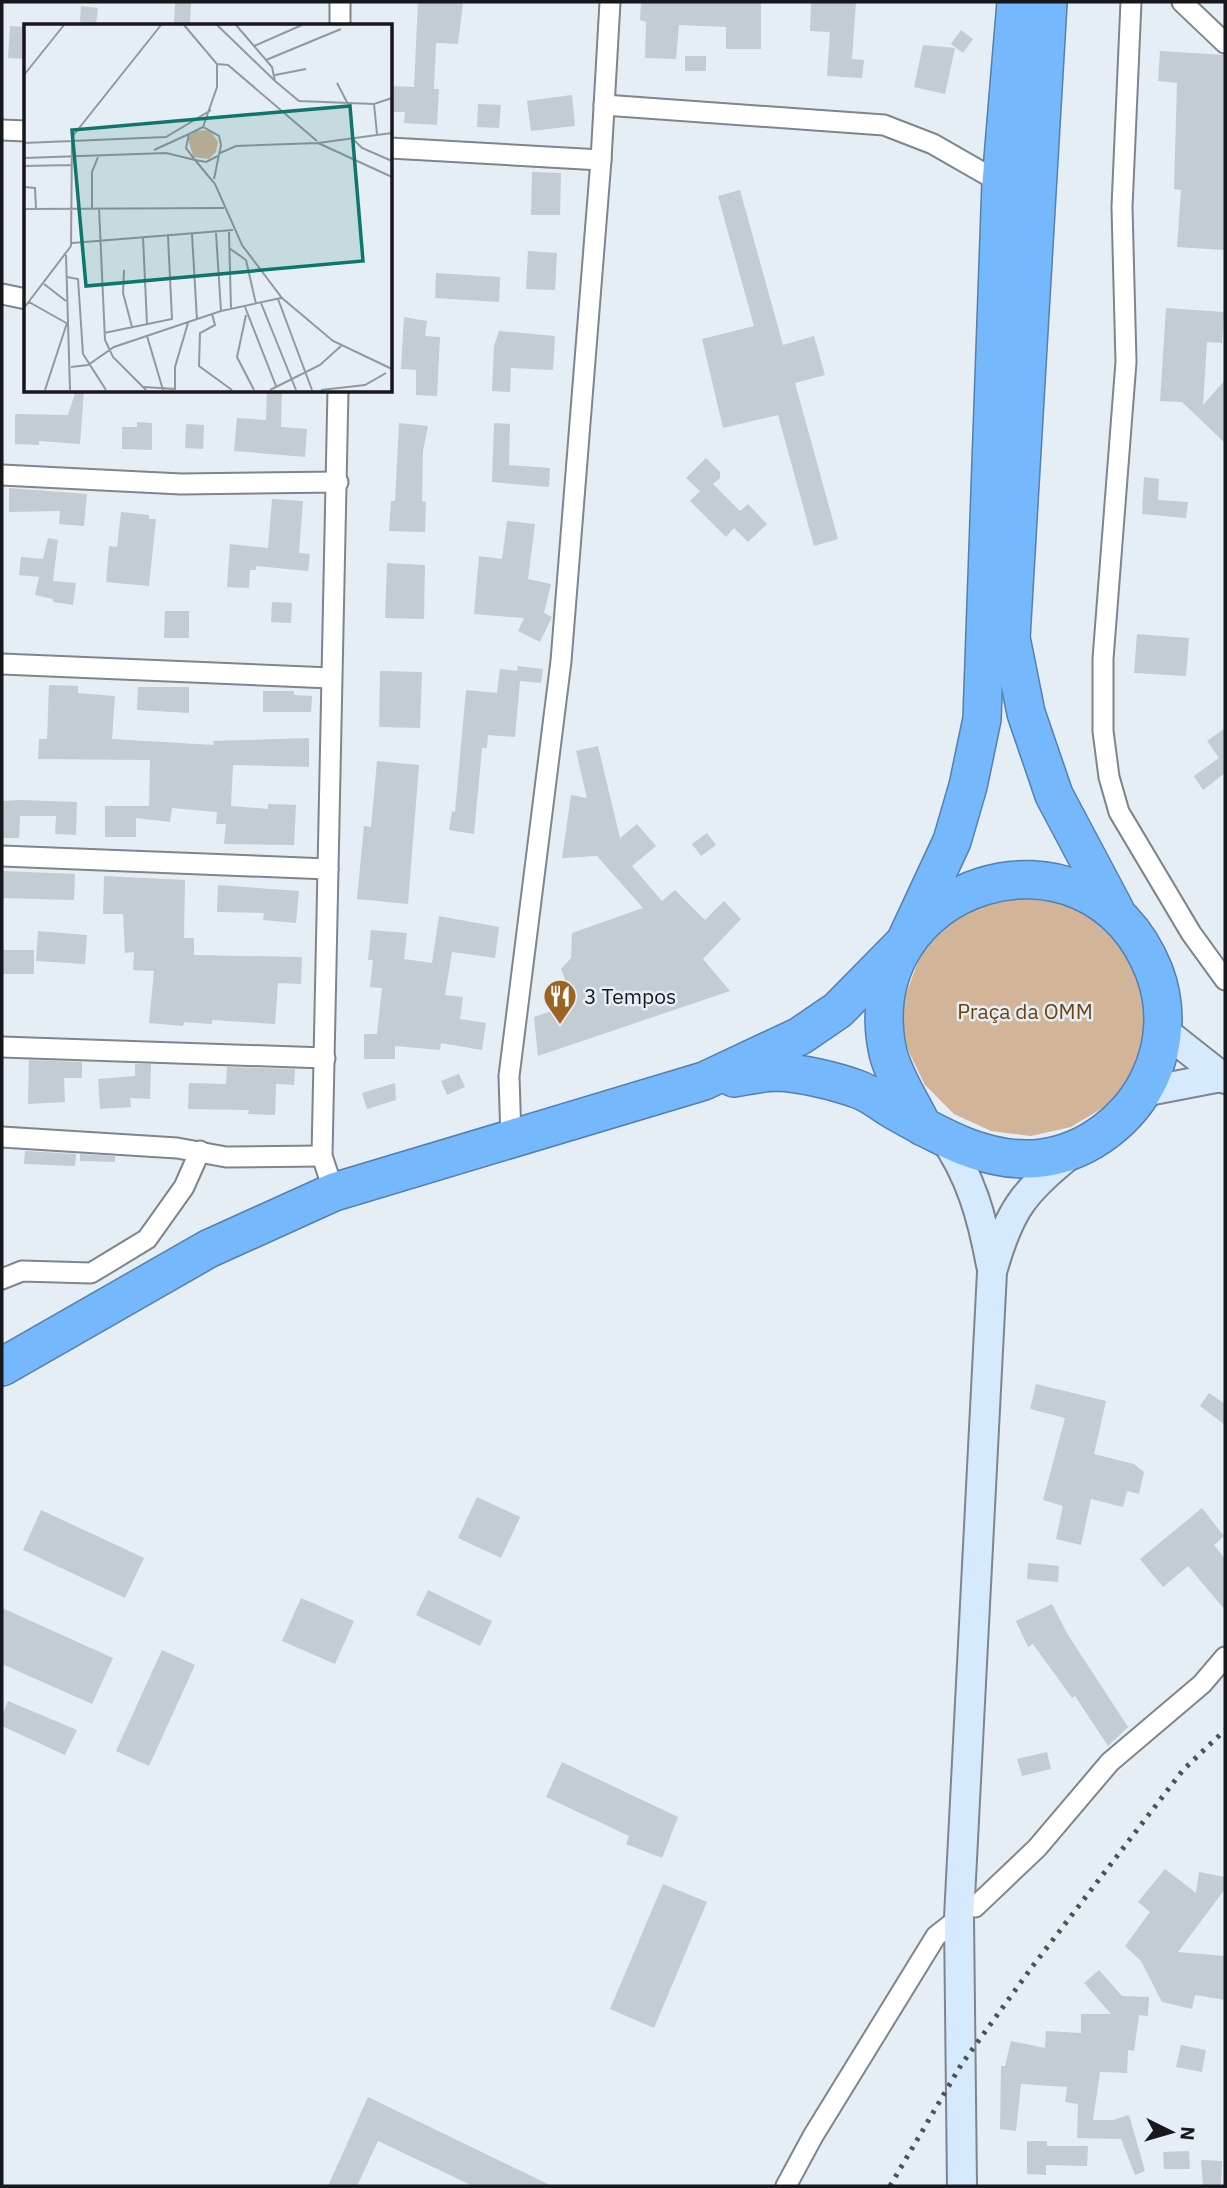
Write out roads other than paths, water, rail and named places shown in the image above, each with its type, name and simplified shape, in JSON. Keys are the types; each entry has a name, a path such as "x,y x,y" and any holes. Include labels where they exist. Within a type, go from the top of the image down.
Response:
{"highway":[{"path":"932,1131 889,1056 884,1025 886,993 905,942 952,841 968,786 982,719 1001,183 1016,2"},
{"path":"704,1081 777,1072 858,1089 932,1131 974,1151 1008,1159 1043,1158 1076,1149 1114,1126 1143,1092 1157,1063 1163,1030 1160,987 1144,948 1118,914 1054,795 1026,713 1011,638 1048,2"},
{"path":"2,1367 208,1249 334,1192 704,1081 800,1036 838,1010 935,913 967,890 1006,879 1046,880 1084,892 1118,914"}],"street":[{"path":"340,2 340,24"},
{"path":"511,1139 509,1076 561,661 601,160 610,2"},
{"path":"1131,2 1122,207 1126,362 1103,659 1104,731 1109,777 1119,812 1191,933 1225,980"},
{"path":"1182,2 1225,43"},
{"path":"604,105 884,125 933,144 1001,183"},
{"path":"2,130 24,131"},
{"path":"392,148 601,160"},
{"path":"2,294 24,299"},
{"path":"334,1192 322,1156 338,392"},
{"path":"2,475 181,484 338,482"},
{"path":"2,664 331,678"},
{"path":"2,856 328,869"},
{"path":"1163,1030 1223,1078"},
{"path":"2,1047 325,1058"},
{"path":"1143,1092 1223,1078"},
{"path":"932,1131 961,1162 973,1188 992,1272 966,1805 967,1913 962,2186"},
{"path":"2,1137 200,1151 226,1157 322,1156"},
{"path":"992,1272 1013,1211 1032,1186 1076,1149"},
{"path":"2,1279 22,1270 91,1273 147,1240 184,1187 200,1151"},
{"path":"786,2186 813,2136 936,1936 967,1913 1037,1848 1110,1762 1202,1684 1225,1657"},
{"path":"967,1913 980,2186"}],"railway":[{"path":"890,2186 961,2065 1032,1967 1183,1770 1225,1730"}],"place":[{"name":"3 Tempos","path":"560,1026"}],"park label":[{"name":"Praça da OMM","path":"1025,1011"}]}
